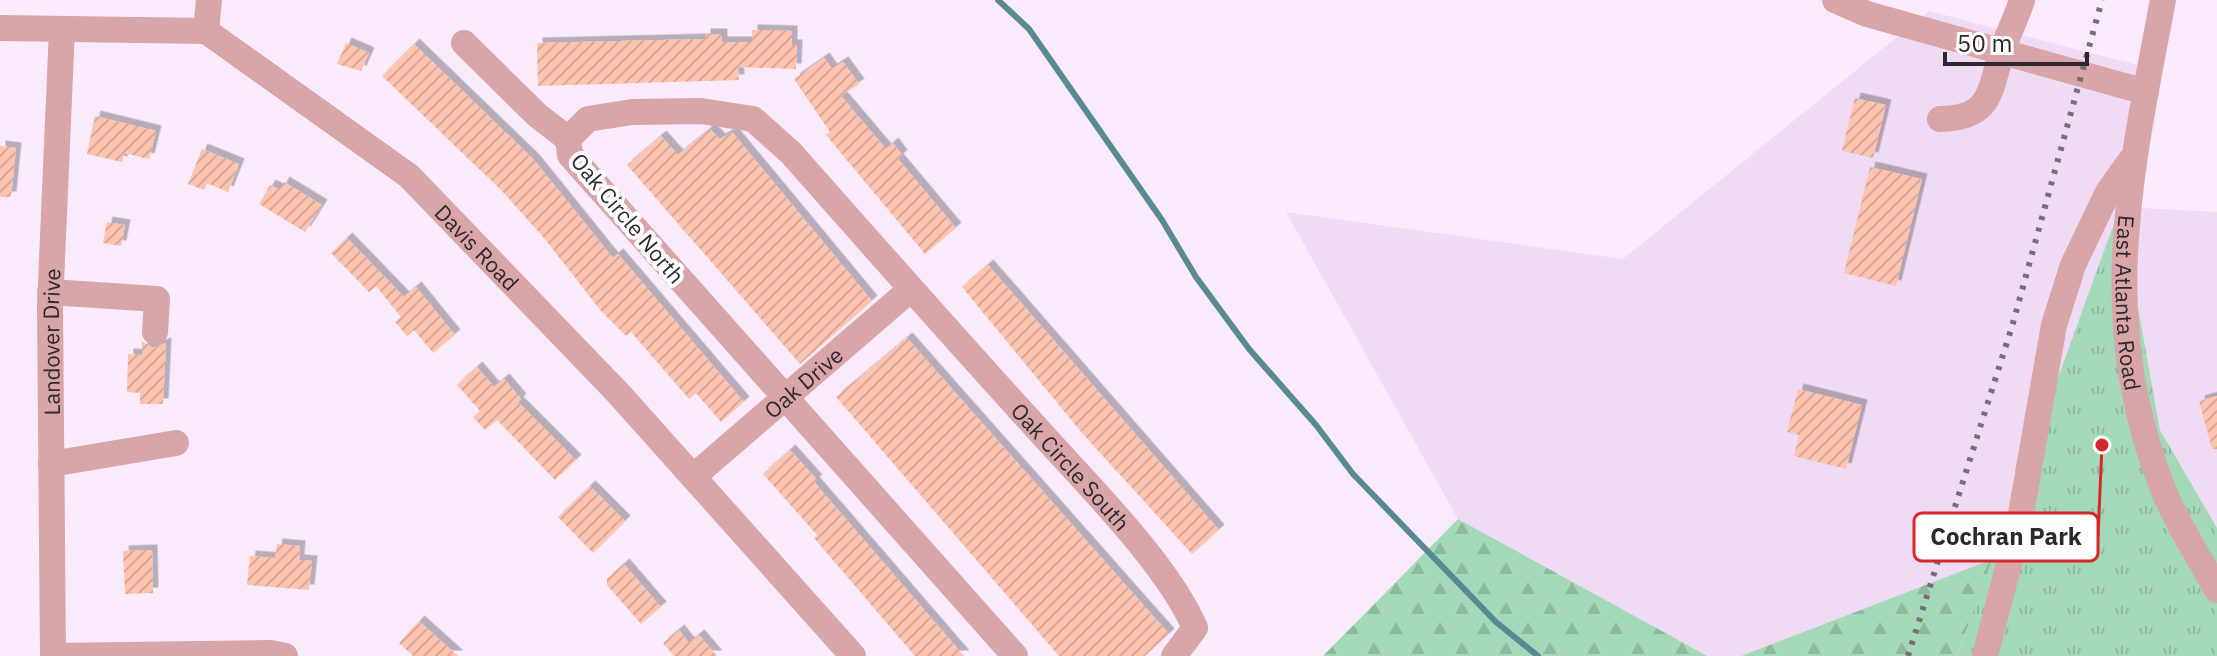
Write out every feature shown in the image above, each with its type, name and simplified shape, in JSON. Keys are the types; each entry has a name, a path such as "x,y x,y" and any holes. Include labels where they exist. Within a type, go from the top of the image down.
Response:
{"street":[{"path":"0,28 206,31 209,0"},
{"path":"1835,0 1867,14 2146,92"},
{"path":"1940,119 1964,118 1982,106 1991,91 2022,0"},
{"name":"East Atlanta Road","path":"2163,0 2132,158 2124,291 2131,384 2166,496 2217,590"},
{"name":"Landover Drive","path":"53,656 50,292 62,29"},
{"name":"Davis Road","path":"206,31 409,176 694,476 853,656"},
{"path":"464,43 537,115 568,139"},
{"name":"Oak Circle North","path":"787,397 570,155 568,139 588,119 632,112 701,111 753,119 791,153 911,289"},
{"path":"1985,656 2019,525 2054,325 2073,265 2108,192 2132,158"},
{"name":"Oak Drive","path":"694,476 911,289"},
{"name":"Oak Circle South","path":"911,289 1100,499 1186,607 1195,628 1174,656"},
{"path":"50,292 157,299 155,332"},
{"path":"787,397 1015,656"},
{"path":"51,464 176,443"},
{"path":"53,656 271,653 285,656"}],"shaded area":[{"path":"1929,11 2153,69 2121,207 2217,212 2217,528 2160,430 2120,208 1993,559 1741,656 1707,656 1458,519 1286,212 1623,259"}],"green space":[{"path":"2120,207 2160,430 2217,528 2217,656 1957,656"},
{"path":"1458,519 1680,641 1707,656 1323,656"},
{"path":"1993,559 1957,656 1741,656"}],"building":[{"path":"752,30 792,31 792,45 797,45 796,69 738,67 739,80 538,86 537,43 705,39 705,34 722,34 722,42 752,42"},
{"path":"346,43 369,53 361,71 337,64"},
{"path":"414,44 534,160 613,258 618,254 744,402 721,422 696,393 689,399 631,332 626,336 601,311 544,238 502,191 382,76"},
{"path":"824,58 832,69 843,62 859,84 841,96 886,149 893,143 902,155 898,159 956,228 925,254 826,135 830,132 794,79"},
{"path":"1855,98 1886,105 1873,158 1842,151"},
{"path":"95,116 156,131 149,159 124,153 122,162 87,154"},
{"path":"710,129 720,139 732,132 872,301 800,364 627,165 661,136 678,155"},
{"path":"0,146 16,148 11,197 0,197"},
{"path":"202,149 239,164 228,192 207,183 204,190 188,184"},
{"path":"1870,167 1922,179 1896,286 1844,273"},
{"path":"284,182 322,205 305,232 259,204 270,185 280,190"},
{"path":"107,222 125,225 121,246 103,243"},
{"path":"347,238 404,297 416,287 455,335 433,353 414,330 407,336 395,322 401,317 376,286 369,292 331,253"},
{"path":"988,265 1219,530 1192,554 1082,433 962,287"},
{"path":"907,338 1169,634 1145,656 1059,656 836,397"},
{"path":"142,341 153,348 166,343 163,404 140,404 140,393 127,392 128,354 142,355"},
{"path":"477,367 494,387 504,379 521,399 518,402 576,460 555,480 497,420 485,430 473,417 480,411 457,385"},
{"path":"1798,389 1862,405 1846,469 1794,456 1799,435 1787,432"},
{"path":"2217,396 2217,449 2212,449 2199,401"},
{"path":"790,450 964,656 915,656 814,538 817,535 763,474"},
{"path":"590,486 625,521 593,553 558,517"},
{"path":"277,544 300,546 299,560 312,561 309,590 247,585 250,556 275,558"},
{"path":"152,550 153,593 125,594 123,551"},
{"path":"624,564 661,607 641,624 607,585 607,579"},
{"path":"419,621 458,656 413,656 399,643"},
{"path":"679,630 689,643 699,635 717,656 674,656 663,643"}],"waterway":[{"path":"998,0 1029,29 1162,220 1196,277 1249,349 1316,425 1353,474 1496,622 1538,656"}],"railway":[{"path":"1908,656 2013,323 2102,0"}],"place":[{"name":"Cochran Park","path":"2102,445"}]}
